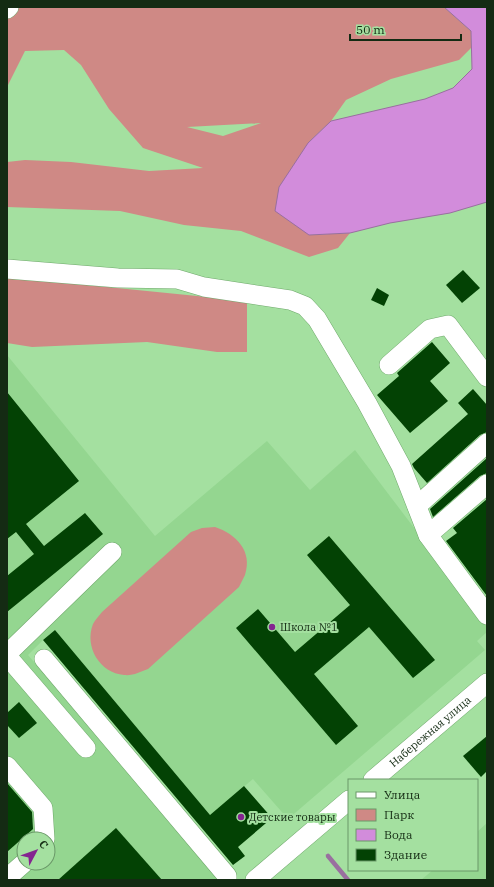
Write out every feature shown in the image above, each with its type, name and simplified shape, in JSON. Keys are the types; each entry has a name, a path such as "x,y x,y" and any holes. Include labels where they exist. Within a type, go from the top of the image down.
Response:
{"street":[{"path":"7,269 118,278 177,279 204,286 290,300 305,306 317,319 368,403 402,466 428,535 487,615"},
{"path":"389,365 430,329 448,325 487,377"},
{"path":"417,506 487,443"},
{"path":"428,535 487,484"},
{"path":"86,748 7,655 112,552"},
{"path":"44,659 227,876 227,880"},
{"name":"Набережная улица","path":"374,779 487,683"},
{"path":"7,766 43,808 44,831"},
{"path":"256,880 348,801"},
{"path":"7,878 16,870"}],"shaded area":[{"name":"Школа №1","path":"7,355 155,536 267,441 310,490 355,450 487,624 487,632 477,641 485,650 288,819 253,779 210,815 55,630 43,640 28,655 219,877 216,880 7,880"},
{"path":"487,823 487,880 421,880 432,871 478,871 478,831"}],"green space":[{"path":"7,7 444,7 471,31 471,48 459,60 391,79 346,100 331,121 308,143 309,235 350,233 338,248 309,257 241,231 184,225 120,211 7,207 7,162 25,160 71,162 149,171 203,168 143,148 109,109 81,65 64,50 25,51 7,87","holes":["261,123 223,136 187,127"]},
{"path":"7,277 247,301 247,352 217,352 147,342 32,347 7,343"},
{"path":"215,527 230,534 245,551 247,566 245,575 239,587 148,669 136,674 124,675 115,673 101,664 93,650 91,633 93,624 102,612 191,532 202,528"}],"water":[{"path":"444,7 487,7 487,202 450,213 390,223 350,233 309,235 275,211 279,187 308,143 331,121 425,99 453,88 472,69 471,31"}],"building":[{"path":"463,270 480,288 462,303 446,285"},
{"path":"377,288 389,295 384,306 371,300"},
{"path":"432,342 450,363 430,381 448,401 410,433 377,395 399,376 397,373"},
{"path":"473,389 487,405 487,432 480,435 427,483 412,464 468,414 458,403"},
{"path":"7,392 79,481 26,524 44,546 85,513 103,534 7,612 7,576 34,554 16,532 7,539"},
{"path":"487,458 487,473 480,476 433,517 430,509"},
{"path":"487,499 487,596 446,541 457,533 453,528"},
{"path":"329,536 435,660 413,678 369,627 314,674 358,726 336,745 236,628 258,609 295,652 350,605 307,555"},
{"path":"55,630 210,815 244,786 272,818 238,847 245,856 233,865 43,640"},
{"path":"19,702 37,723 19,738 7,725 7,713"},
{"path":"487,736 487,771 481,777 463,756"},
{"path":"7,783 32,812 33,829 31,831 16,831 16,844 7,852"},
{"path":"116,828 162,880 58,880"}],"waterway":[{"path":"328,856 348,880"}],"place":[{"name":"Школа №1","path":"272,627"},
{"name":"Детские товары","path":"241,817"}]}
